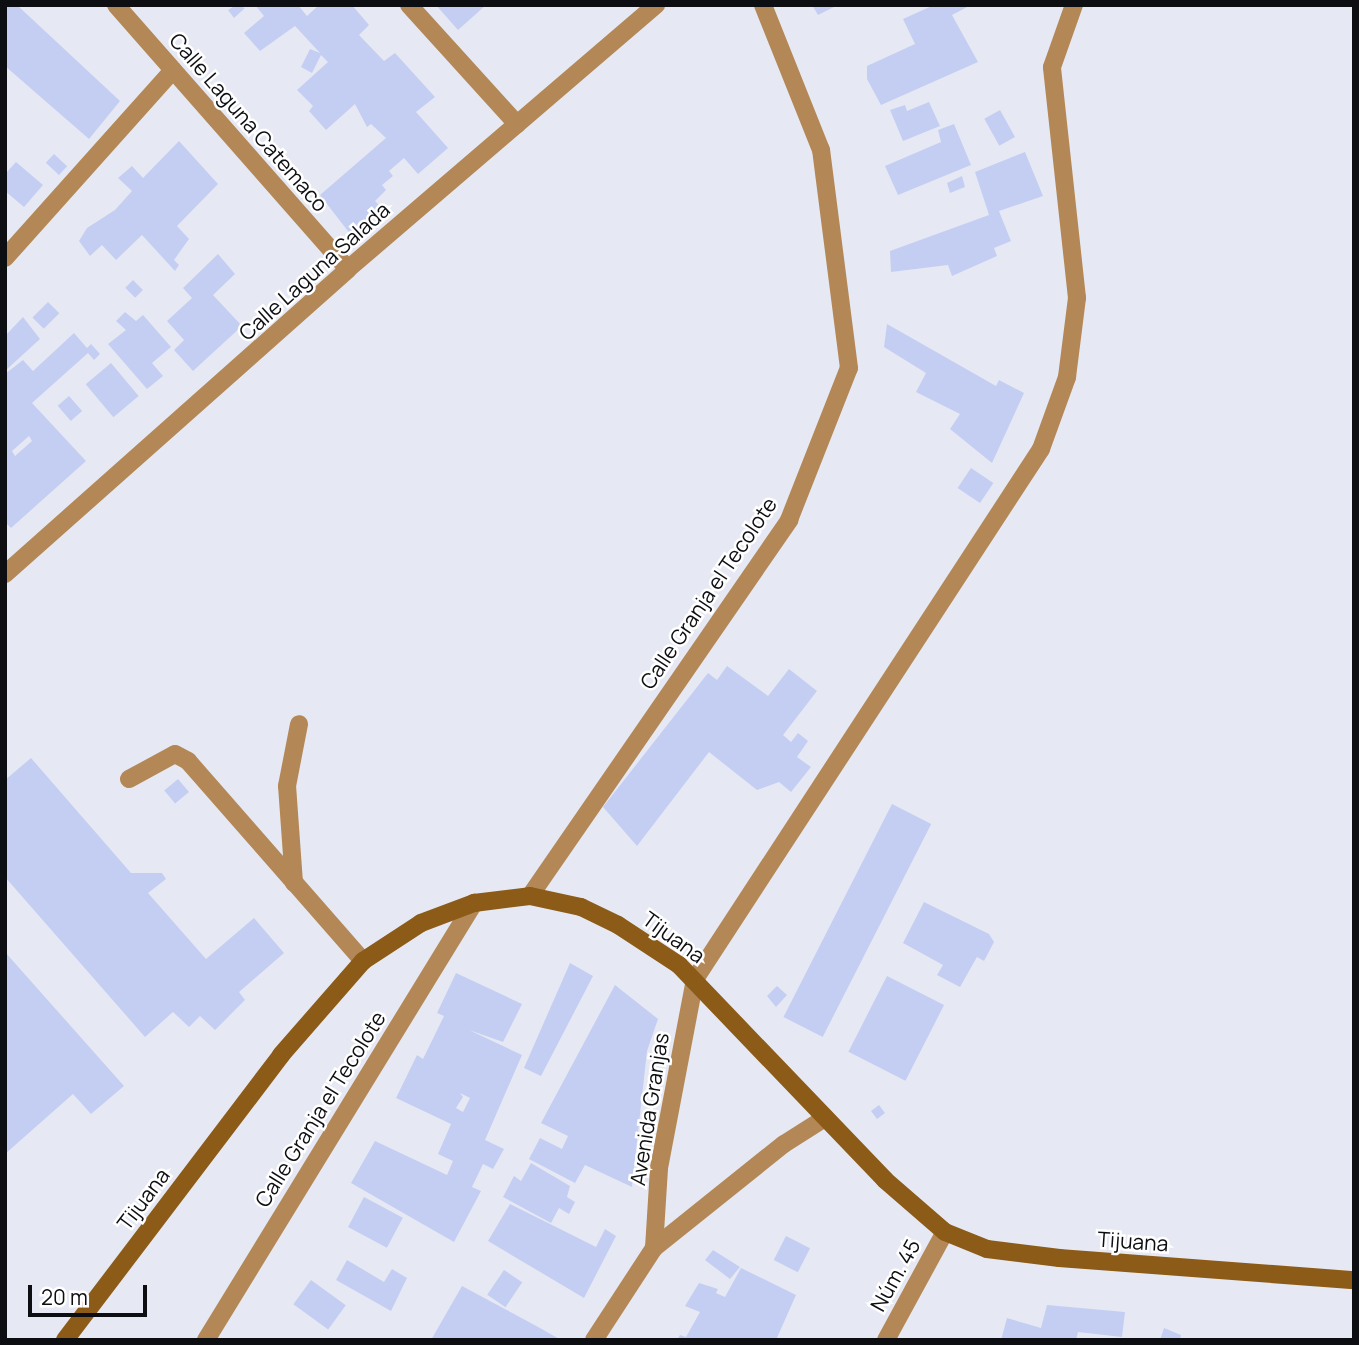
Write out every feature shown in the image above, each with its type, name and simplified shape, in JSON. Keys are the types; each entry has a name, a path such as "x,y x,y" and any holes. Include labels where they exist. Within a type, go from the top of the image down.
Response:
{"street":[{"name":"Calle Laguna Catemaco","path":"116,5 348,269"},
{"path":"409,5 517,124"},
{"name":"Calle Laguna Salada","path":"5,574 348,269 656,5"},
{"name":"Calle Granja el Tecolote","path":"530,896 789,520 849,368 821,150 763,5"},
{"path":"695,979 1041,449 1067,377 1077,298 1052,67 1074,5"},
{"path":"5,258 173,70"},
{"path":"294,883 287,786 299,723"},
{"path":"129,779 175,754 188,761 363,961"},
{"name":"Tijuana","path":"65,1340 281,1055 363,961 421,922 474,903 530,896 581,907 618,925 695,979 885,1180 945,1232 987,1249 1059,1258 1354,1280"},
{"name":"Calle Granja el Tecolote","path":"205,1340 474,903"},
{"name":"Avenida Granjas","path":"654,1248 659,1168 695,979"},
{"name":"Avenida Granjas","path":"594,1340 654,1248 785,1144 825,1118"},
{"name":"Núm. 45","path":"886,1340 945,1232"}],"building":[{"path":"5,5 17,5 120,101 89,139 5,66"},
{"path":"236,5 245,8 234,18 228,10"},
{"path":"255,5 298,5 307,16 319,5 352,5 369,25 359,35 384,61 395,53 435,97 416,112 448,148 418,174 404,158 389,171 393,176 382,185 386,190 375,201 381,207 351,235 320,195 386,138 371,124 367,127 355,104 326,130 309,111 313,106 297,90 328,62 321,55 312,73 301,67 310,49 320,53 295,26 260,51 244,33 264,16"},
{"path":"436,5 486,5 458,30"},
{"path":"812,5 838,5 818,15"},
{"path":"934,5 971,5 952,15 978,62 881,105 867,79 867,66 915,44 903,19"},
{"path":"929,102 940,126 903,141 890,110 905,105 907,111"},
{"path":"1000,110 1015,137 999,146 984,119"},
{"path":"954,124 971,165 898,195 885,166 941,142 938,130"},
{"path":"179,141 218,184 177,226 189,239 174,260 179,265 175,271 142,235 116,260 102,245 90,256 79,241 87,228 115,210 132,191 118,178 132,166 143,178"},
{"path":"1025,152 1043,196 999,211 1011,241 994,248 997,256 952,276 948,265 891,272 890,251 989,215 975,172"},
{"path":"54,154 67,166 59,175 46,163"},
{"path":"16,162 43,185 24,207 5,191 5,174"},
{"path":"962,176 965,187 950,193 947,183"},
{"path":"218,254 235,274 213,295 242,326 193,371 174,350 184,340 167,321 192,298 183,288"},
{"path":"133,280 143,290 135,298 125,288"},
{"path":"48,302 59,313 44,329 32,318"},
{"path":"125,312 136,321 143,315 171,347 152,363 163,376 147,389 108,344 126,330 116,321"},
{"path":"23,317 40,339 5,371 5,336"},
{"path":"887,324 996,386 999,380 1024,393 992,463 950,429 960,414 916,392 926,373 884,347"},
{"path":"74,333 87,348 91,344 100,354 94,360 88,353 32,403 86,461 11,528 5,522 5,374 23,360 33,371","holes":["29,436 32,441 15,456 12,451"]},
{"path":"111,363 139,396 113,417 86,384"},
{"path":"69,396 82,411 71,421 58,406"},
{"path":"971,468 993,483 980,503 958,488"},
{"path":"727,666 768,696 789,669 817,691 783,735 791,742 798,733 808,741 797,757 811,767 791,792 779,782 757,790 709,752 637,846 603,807 708,673 717,680"},
{"path":"31,758 131,873 162,873 166,879 148,893 206,959 254,918 284,953 239,992 245,1000 215,1030 200,1016 189,1027 173,1012 145,1037 5,877 5,780"},
{"path":"178,779 189,792 175,804 164,791"},
{"path":"892,804 931,824 823,1037 783,1017"},
{"path":"924,902 989,934 994,942 984,961 977,957 960,987 937,975 943,965 903,943"},
{"path":"5,952 124,1086 91,1114 73,1094 5,1154"},
{"path":"570,963 593,976 541,1076 524,1068"},
{"path":"456,973 522,1004 503,1042 469,1030 522,1055 485,1140 504,1149 493,1169 483,1164 472,1187 481,1191 454,1242 351,1183 375,1141 447,1175 453,1161 438,1154 451,1124 396,1098 417,1055 423,1059 444,1016 437,1013","holes":["460,1093 470,1098 463,1112 456,1108 463,1097"]},
{"path":"887,976 944,1005 905,1081 848,1052"},
{"path":"615,985 658,1019 647,1051 632,1187 585,1165 575,1183 529,1159 540,1138 562,1149 568,1136 541,1123"},
{"path":"777,986 787,995 776,1007 767,996"},
{"path":"879,1105 885,1113 877,1119 871,1111"},
{"path":"531,1163 570,1186 567,1197 575,1202 569,1214 559,1208 551,1223 503,1197 514,1176 521,1181"},
{"path":"364,1197 403,1218 387,1248 348,1227"},
{"path":"510,1204 596,1247 605,1229 616,1236 584,1298 488,1241"},
{"path":"786,1236 810,1248 798,1272 774,1260"},
{"path":"713,1250 740,1267 730,1279 705,1260"},
{"path":"347,1260 384,1282 392,1269 407,1278 391,1311 336,1280"},
{"path":"741,1268 796,1295 776,1340 677,1340 680,1335 686,1337 700,1312 685,1306 699,1283 718,1289 716,1293 725,1297"},
{"path":"504,1270 522,1282 505,1307 487,1295"},
{"path":"311,1280 346,1305 328,1330 293,1304"},
{"path":"462,1286 540,1328 561,1340 431,1340"},
{"path":"1047,1305 1125,1312 1122,1337 1078,1332 1076,1340 1001,1340 1007,1318 1041,1328"},
{"path":"1164,1328 1181,1335 1180,1340 1160,1340"}]}
